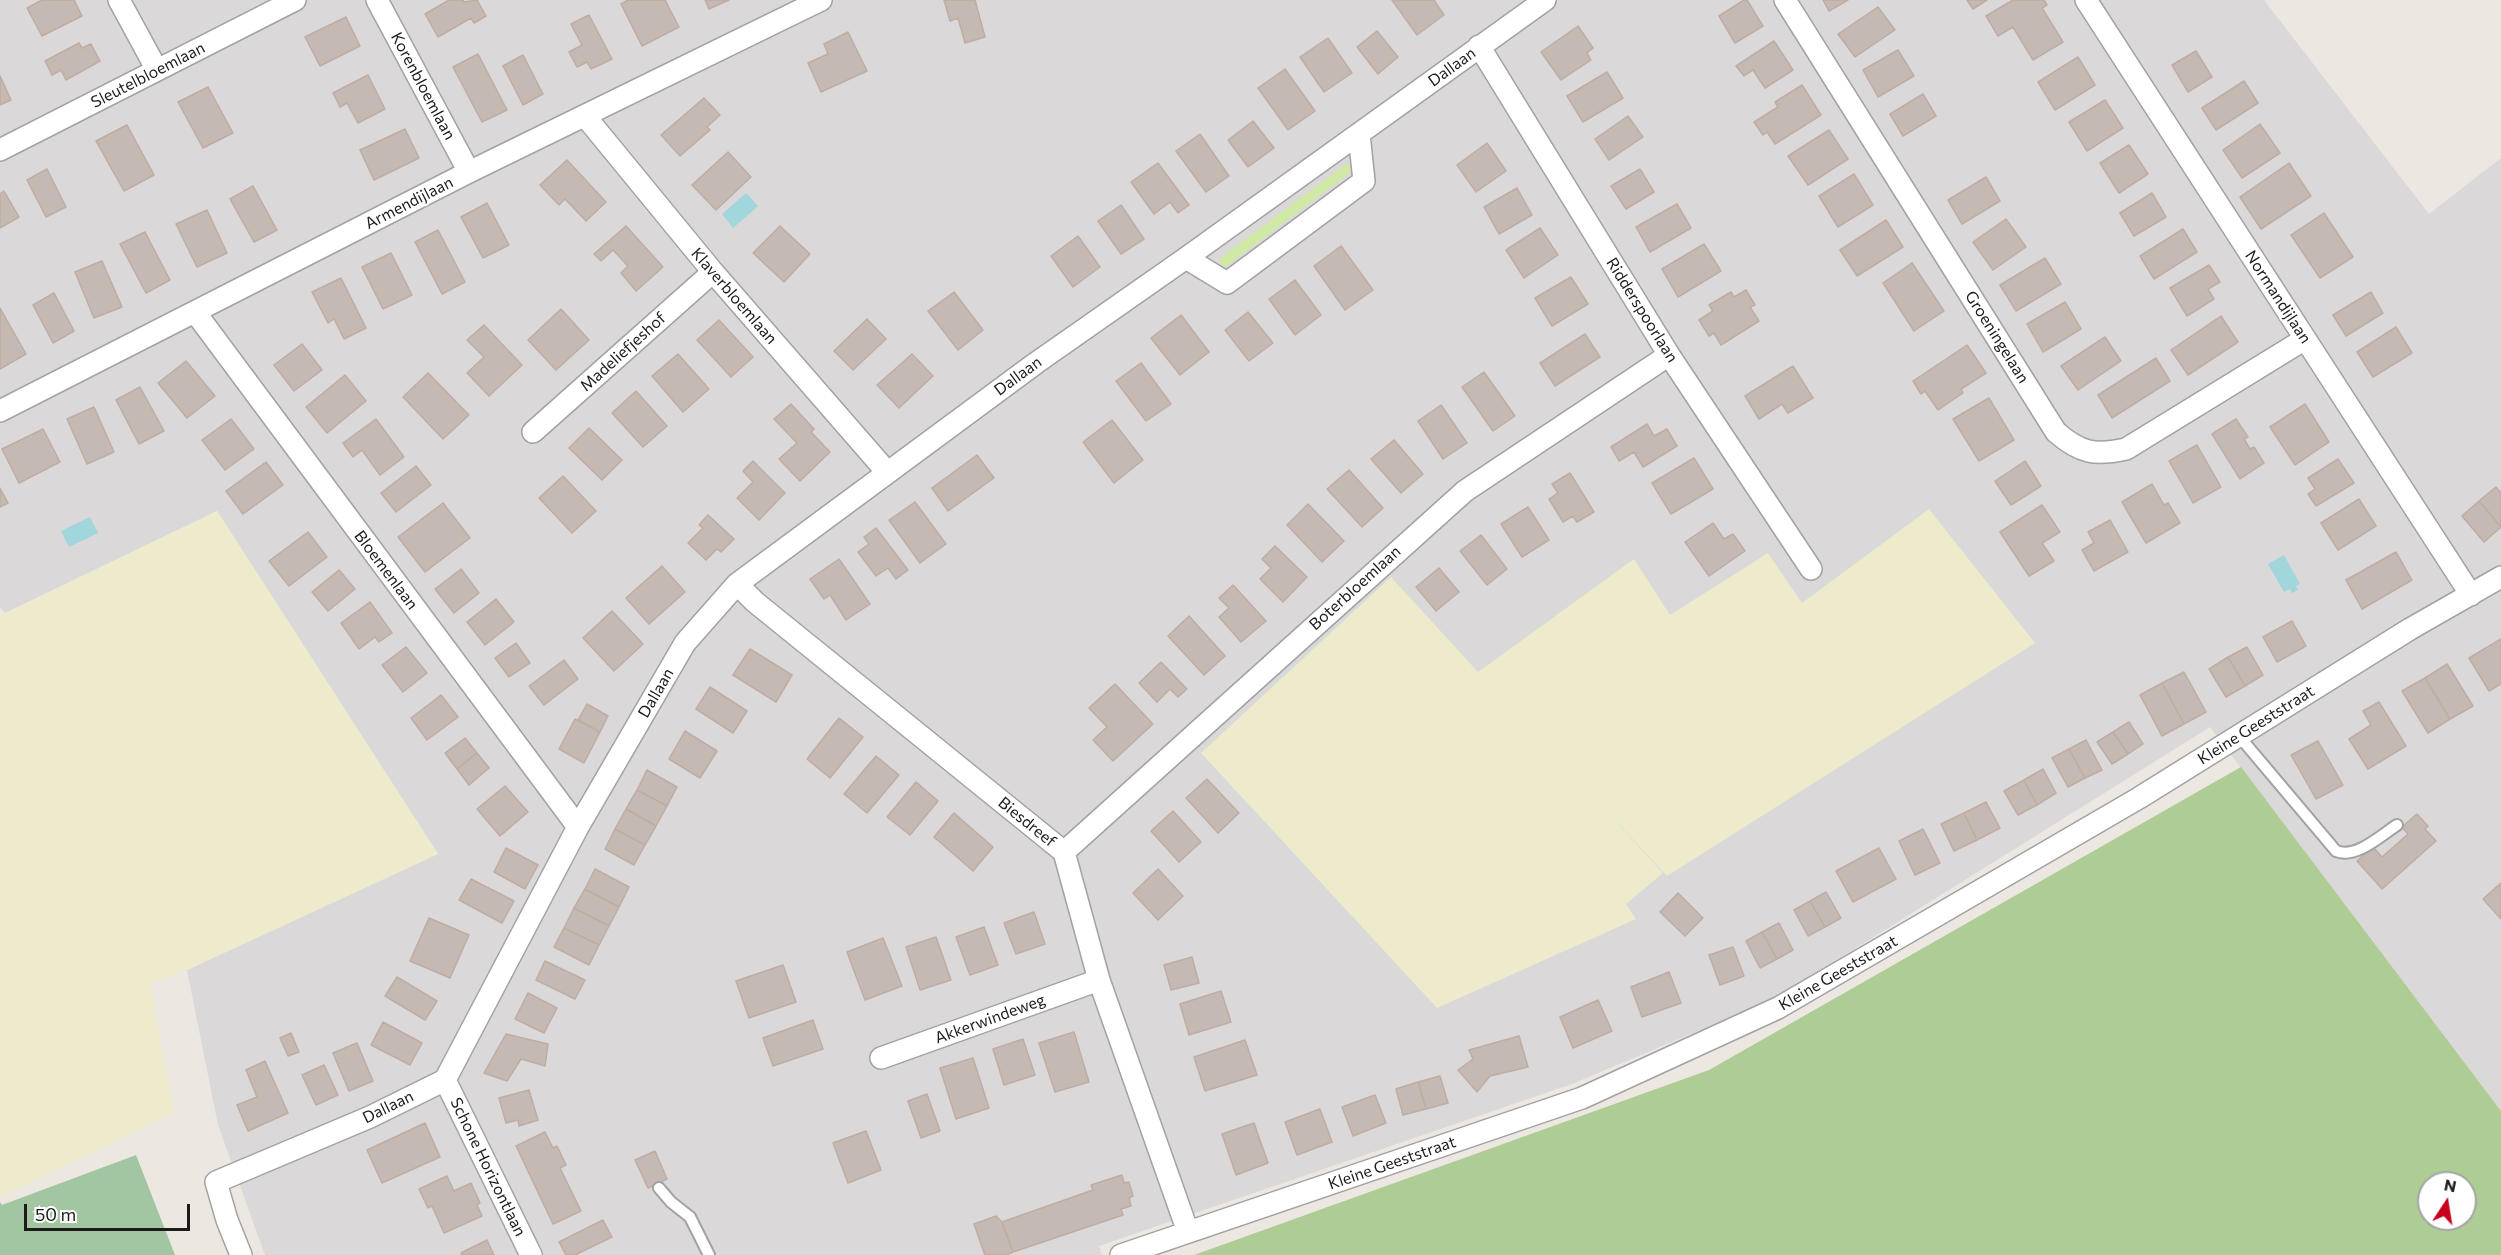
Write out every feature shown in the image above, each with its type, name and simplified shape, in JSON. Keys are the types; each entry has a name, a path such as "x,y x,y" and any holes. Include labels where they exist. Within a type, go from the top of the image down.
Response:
{"street":[{"path":"119,0 157,70"},
{"name":"Sleutelbloemlaan","path":"0,150 295,0"},
{"name":"Korenbloemlaan","path":"377,0 469,172"},
{"name":"Armendijlaan","path":"0,411 469,172 821,0"},
{"name":"Dallaan","path":"240,1255 226,1220 216,1182 370,1117 445,1080 578,827 685,644 737,584 1027,370 1545,0"},
{"name":"Groeningelaan","path":"1785,0 2056,432 2073,447 2108,453 2126,449 2305,339"},
{"name":"Normandijlaan","path":"2086,0 2471,595"},
{"name":"Ridderspoorlaan","path":"1479,46 1669,355 1811,569"},
{"name":"Klaverbloemlaan","path":"585,116 713,272 887,472"},
{"path":"1186,258 1227,284 1364,181 1359,135"},
{"name":"Madeliefjeshof","path":"533,432 713,272"},
{"name":"Bloemenlaan","path":"195,312 578,827"},
{"name":"Boterbloemlaan","path":"1064,852 1465,490 1669,355"},
{"name":"Kleine Geeststraat","path":"1121,1255 1582,1098 1778,1008 2139,798 2410,629 2501,578"},
{"name":"Biesdreef","path":"737,584 1064,852 1100,980 1188,1232"},
{"name":"Akkerwindeweg","path":"880,1058 1100,980"},
{"name":"Schone Horizontlaan","path":"445,1080 531,1255"}],"lane":[{"path":"2238,736 2336,851 2343,854 2355,852 2397,825"},
{"path":"659,1188 671,1202 690,1217 709,1255"}],"shaded area":[{"path":"0,0 2264,0 2429,214 2501,158 2501,1111 2210,727 1776,998 1572,1084 1099,1246 1102,1255 265,1255 218,1125 187,970 438,854 217,511 5,613 0,608"},
{"path":"1929,509 2035,643 1667,876 1597,801 1663,873 1626,904 1636,919 1437,1008 1201,753 1391,577 1478,672 1634,559 1670,615 1768,553 1802,603"},
{"path":"217,511 438,854 187,970 150,982 174,1113 0,1197 0,616"}],"green space":[{"path":"1346,164 1351,166 1352,171 1224,268 1219,259"},
{"path":"2241,767 2501,1111 2501,1255 1194,1255 1709,1070"},
{"path":"136,1155 175,1255 0,1255 0,1202 2,1205"}],"water":[{"path":"746,193 758,206 733,228 722,214"},
{"path":"90,517 98,533 69,547 61,531"},
{"path":"2284,555 2300,584 2296,586 2298,590 2292,593 2290,589 2284,592 2268,564"}],"building":[{"path":"42,0 74,0 82,16 42,36 27,8"},
{"path":"449,0 463,0 464,2 477,0 486,16 474,23 471,18 438,37 425,14"},
{"path":"628,0 665,0 679,27 642,46 621,4"},
{"path":"705,0 729,0 709,9"},
{"path":"944,0 975,0 985,37 965,43 958,18 950,21"},
{"path":"1392,0 1434,0 1444,15 1417,35"},
{"path":"1747,0 1763,26 1735,43 1719,16"},
{"path":"1823,0 1848,0 1829,11"},
{"path":"1967,0 1987,0 1973,9"},
{"path":"2013,0 2044,0 2047,5 2042,8 2063,42 2033,60 2013,27 1998,36 1986,16"},
{"path":"1878,7 1895,30 1855,57 1838,34"},
{"path":"589,15 612,59 591,69 587,62 577,67 569,52 582,45 571,24"},
{"path":"346,17 360,46 320,66 305,37"},
{"path":"1578,26 1593,48 1587,53 1591,60 1561,80 1541,52"},
{"path":"1377,31 1398,57 1378,74 1357,47"},
{"path":"848,32 867,71 821,92 808,63 828,54 824,44"},
{"path":"1328,38 1352,73 1324,92 1300,57"},
{"path":"1774,41 1793,70 1765,88 1753,70 1744,76 1736,66"},
{"path":"79,43 82,48 91,44 100,61 66,80 61,70 52,75 45,61"},
{"path":"1898,50 1914,76 1878,97 1863,70"},
{"path":"2196,51 2212,77 2188,92 2172,65"},
{"path":"478,54 507,110 482,122 453,67"},
{"path":"523,55 543,94 523,105 503,66"},
{"path":"2078,57 2095,85 2055,110 2038,82"},
{"path":"1285,69 1315,111 1288,130 1258,88"},
{"path":"1607,72 1623,98 1583,122 1567,96"},
{"path":"368,75 385,109 358,123 347,103 340,107 333,93"},
{"path":"0,76 11,100 0,105"},
{"path":"2244,81 2258,103 2216,130 2202,108"},
{"path":"1802,85 1821,115 1775,144 1767,132 1763,135 1754,122 1778,107 1775,102"},
{"path":"208,87 233,133 203,148 178,102"},
{"path":"1923,94 1936,116 1903,136 1890,114"},
{"path":"704,98 720,115 707,127 710,130 680,156 661,135"},
{"path":"2105,100 2123,128 2087,151 2069,122"},
{"path":"1628,116 1643,137 1609,160 1595,139"},
{"path":"1253,121 1274,148 1248,167 1228,140"},
{"path":"2260,124 2280,153 2242,178 2223,150"},
{"path":"127,125 154,175 124,191 96,141"},
{"path":"405,129 419,158 374,180 360,150"},
{"path":"1829,130 1848,159 1808,185 1788,156"},
{"path":"1200,134 1229,176 1206,192 1176,151"},
{"path":"1487,143 1506,171 1476,192 1457,165"},
{"path":"2129,145 2148,174 2119,193 2100,163"},
{"path":"728,152 751,177 716,210 692,185"},
{"path":"567,160 606,202 586,221 565,199 559,205 540,185"},
{"path":"1158,163 1189,205 1178,213 1170,202 1154,214 1131,182"},
{"path":"2289,163 2311,196 2261,229 2240,197"},
{"path":"47,169 66,207 46,217 27,180"},
{"path":"1640,169 1654,192 1626,209 1611,186"},
{"path":"1854,174 1873,205 1838,227 1819,196"},
{"path":"1986,177 2000,201 1962,224 1948,200"},
{"path":"253,186 277,230 254,242 230,199"},
{"path":"1517,188 1532,215 1499,234 1484,207"},
{"path":"4,191 19,217 0,228 0,194"},
{"path":"2152,193 2166,217 2134,236 2120,213"},
{"path":"487,203 509,245 483,258 461,217"},
{"path":"1677,204 1691,228 1650,252 1636,227"},
{"path":"1121,205 1144,239 1121,254 1098,221"},
{"path":"207,210 227,253 197,267 176,224"},
{"path":"2324,213 2353,257 2320,278 2291,235"},
{"path":"2006,219 2026,247 1993,270 1973,242"},
{"path":"1886,220 1903,247 1857,276 1840,250"},
{"path":"626,226 663,267 636,291 621,273 628,266 613,250 601,261 594,254"},
{"path":"780,226 810,254 784,282 753,253"},
{"path":"1540,228 1558,255 1524,278 1506,250"},
{"path":"2183,229 2197,252 2154,279 2140,256"},
{"path":"438,230 465,282 442,294 415,242"},
{"path":"145,232 170,280 146,293 120,244"},
{"path":"1078,236 1100,267 1073,287 1051,256"},
{"path":"1704,244 1721,271 1678,297 1662,269"},
{"path":"1341,246 1373,290 1345,310 1314,266"},
{"path":"391,253 412,295 383,309 362,267"},
{"path":"2045,258 2061,284 2016,311 2000,285"},
{"path":"102,261 122,307 94,318 75,272"},
{"path":"1912,263 1944,311 1914,331 1883,283"},
{"path":"2209,265 2220,282 2208,289 2214,299 2187,316 2170,288"},
{"path":"1571,277 1588,304 1552,326 1535,298"},
{"path":"341,278 366,328 344,339 334,319 328,323 312,292"},
{"path":"1295,280 1321,315 1295,335 1269,299"},
{"path":"1746,290 1755,305 1750,307 1759,321 1721,345 1714,333 1709,336 1699,320 1713,311 1709,305 1731,292 1734,297"},
{"path":"954,292 983,330 958,350 928,311"},
{"path":"2371,292 2383,313 2346,336 2333,315"},
{"path":"54,293 74,331 53,343 33,305"},
{"path":"2065,302 2081,329 2043,352 2027,324"},
{"path":"0,308 26,354 0,369"},
{"path":"561,309 589,340 556,370 528,340"},
{"path":"1248,312 1273,343 1249,361 1225,330"},
{"path":"1181,315 1209,352 1180,375 1151,338"},
{"path":"2221,316 2238,342 2188,375 2171,350"},
{"path":"867,319 886,339 853,370 834,351"},
{"path":"719,320 753,357 731,377 697,340"},
{"path":"484,325 522,365 489,396 467,373 484,357 467,340"},
{"path":"2396,327 2412,353 2373,377 2357,352"},
{"path":"1585,334 1600,357 1555,386 1540,363"},
{"path":"2105,337 2121,361 2078,390 2061,366"},
{"path":"302,344 322,370 294,391 274,365"},
{"path":"1967,345 1986,373 1961,389 1963,393 1938,410 1925,391 1921,394 1913,381"},
{"path":"678,354 709,389 683,412 652,376"},
{"path":"912,354 933,376 899,408 877,385"},
{"path":"2156,358 2170,381 2112,418 2098,395"},
{"path":"186,361 215,396 187,418 158,383"},
{"path":"1141,363 1171,404 1146,421 1116,381"},
{"path":"1793,366 1813,398 1788,413 1782,404 1759,419 1745,396"},
{"path":"1484,372 1515,416 1493,431 1462,387"},
{"path":"428,373 469,415 443,439 403,397"},
{"path":"345,375 366,401 327,433 306,407"},
{"path":"140,387 164,431 139,444 116,400"},
{"path":"636,391 667,426 643,447 612,413"},
{"path":"1989,398 2014,440 1979,461 1953,419"},
{"path":"791,404 814,429 811,432 830,452 800,481 779,459 797,443 774,419"},
{"path":"2305,404 2329,442 2295,465 2270,427"},
{"path":"1441,405 1467,443 1443,459 1418,421"},
{"path":"94,407 114,452 87,464 67,419"},
{"path":"231,419 254,449 225,470 202,440"},
{"path":"376,419 404,457 380,475 362,450 353,457 343,443"},
{"path":"2236,419 2248,437 2244,439 2250,449 2254,447 2264,463 2240,479 2212,434"},
{"path":"1112,420 1143,460 1114,483 1083,442"},
{"path":"1647,424 1654,436 1667,429 1677,446 1643,467 1634,452 1619,461 1611,447"},
{"path":"589,428 622,460 602,480 569,448"},
{"path":"43,429 60,462 19,483 2,449"},
{"path":"1394,440 1423,474 1401,493 1371,459"},
{"path":"2197,445 2221,487 2193,503 2169,461"},
{"path":"977,455 994,478 948,511 932,488"},
{"path":"1694,458 1713,489 1671,514 1652,483"},
{"path":"2338,459 2354,483 2316,506 2308,494 2315,489 2308,478"},
{"path":"753,461 785,493 759,520 737,498 753,482 743,471"},
{"path":"2025,461 2041,486 2011,505 1995,481"},
{"path":"266,462 283,485 243,514 226,491"},
{"path":"416,466 431,485 396,512 381,493"},
{"path":"1349,470 1383,508 1362,527 1327,489"},
{"path":"1570,473 1594,512 1577,522 1573,516 1563,522 1549,499 1558,493 1552,484"},
{"path":"563,476 596,511 572,533 539,498"},
{"path":"2152,484 2164,505 2168,503 2180,523 2146,543 2122,502"},
{"path":"2496,487 2501,493 2501,527 2479,501"},
{"path":"0,488 8,503 0,507"},
{"path":"2359,499 2376,526 2338,550 2321,523"},
{"path":"2479,501 2501,527 2484,542 2462,516"},
{"path":"915,502 946,544 920,563 889,520"},
{"path":"443,503 470,538 425,572 398,537"},
{"path":"1308,504 1344,541 1322,562 1287,525"},
{"path":"2042,505 2060,532 2042,543 2054,561 2029,576 2000,532"},
{"path":"1528,507 1549,540 1522,557 1501,524"},
{"path":"708,515 734,539 721,552 717,549 706,560 688,543 703,528 699,525"},
{"path":"2110,520 2128,552 2094,571 2082,550 2094,543 2088,532"},
{"path":"1713,523 1724,539 1733,534 1745,551 1709,576 1685,542"},
{"path":"876,528 908,570 896,579 888,568 876,576 858,552 869,544 864,537"},
{"path":"308,532 327,557 289,586 269,561"},
{"path":"1481,535 1507,569 1487,585 1460,551"},
{"path":"1275,546 1307,577 1283,602 1260,579 1271,568 1262,559"},
{"path":"2396,552 2412,580 2362,609 2346,580"},
{"path":"839,559 870,604 846,620 830,595 824,599 810,579"},
{"path":"662,566 685,592 649,624 626,598"},
{"path":"1439,568 1459,592 1436,611 1416,587"},
{"path":"461,569 479,593 454,613 435,589"},
{"path":"339,570 355,589 328,611 312,592"},
{"path":"1233,585 1266,621 1241,642 1219,617 1229,608 1219,598"},
{"path":"496,599 514,622 485,645 467,622"},
{"path":"370,602 392,633 379,642 375,637 359,649 341,623"},
{"path":"612,611 643,644 614,671 583,638"},
{"path":"1189,616 1225,656 1204,675 1168,636"},
{"path":"2292,621 2306,646 2277,662 2263,637"},
{"path":"2501,639 2501,684 2489,691 2469,658"},
{"path":"516,643 530,663 509,677 495,658"},
{"path":"406,647 427,673 403,692 382,665"},
{"path":"2247,647 2263,675 2245,686 2228,657"},
{"path":"750,649 792,675 776,702 733,675"},
{"path":"2228,657 2245,686 2226,697 2209,669"},
{"path":"564,660 578,679 544,705 529,686"},
{"path":"1161,662 1187,689 1178,697 1170,689 1157,702 1139,683"},
{"path":"2447,664 2473,706 2450,719 2425,678"},
{"path":"2184,672 2206,712 2184,724 2162,683"},
{"path":"2425,678 2450,719 2428,733 2402,691"},
{"path":"2162,683 2184,724 2162,736 2140,695"},
{"path":"1115,684 1153,724 1113,761 1093,740 1107,727 1089,708"},
{"path":"710,687 747,711 733,733 696,709"},
{"path":"441,695 458,717 427,740 411,718"},
{"path":"2379,702 2406,746 2368,769 2349,739 2371,725 2363,711"},
{"path":"587,704 608,716 600,732 578,720"},
{"path":"839,718 863,737 830,778 807,759"},
{"path":"575,719 600,732 584,763 559,749"},
{"path":"2129,722 2143,744 2128,754 2113,732"},
{"path":"685,731 717,751 700,778 669,759"},
{"path":"2113,732 2128,754 2112,764 2097,742"},
{"path":"465,738 477,753 457,769 445,753"},
{"path":"2086,740 2102,770 2085,778 2069,749"},
{"path":"2318,741 2343,785 2316,799 2291,755"},
{"path":"2069,749 2085,778 2068,787 2052,758"},
{"path":"477,753 489,768 469,785 457,769"},
{"path":"876,756 899,775 867,813 844,794"},
{"path":"2043,769 2056,793 2037,805 2024,780"},
{"path":"647,770 677,787 667,806 637,790"},
{"path":"1207,779 1239,813 1218,833 1186,798"},
{"path":"2024,780 2037,805 2018,815 2004,791"},
{"path":"916,782 938,801 910,835 887,817"},
{"path":"505,786 528,812 500,836 477,809"},
{"path":"637,790 667,806 656,826 626,809"},
{"path":"1986,802 2000,828 1977,840 1964,813"},
{"path":"626,809 656,826 645,845 615,829"},
{"path":"1173,811 1201,842 1179,862 1151,831"},
{"path":"954,813 993,847 973,871 934,837"},
{"path":"1964,813 1977,840 1954,851 1941,824"},
{"path":"2417,814 2428,826 2425,829 2436,841 2382,889 2357,861 2373,847 2382,857 2408,834 2402,827"},
{"path":"615,829 645,845 634,865 605,849"},
{"path":"1923,829 1940,863 1915,875 1899,841"},
{"path":"506,848 538,865 525,889 494,872"},
{"path":"1879,848 1896,879 1853,902 1836,871"},
{"path":"595,869 629,887 619,907 585,889"},
{"path":"1158,869 1183,896 1158,920 1133,893"},
{"path":"471,879 514,901 502,923 459,900"},
{"path":"2501,883 2501,919 2483,899"},
{"path":"585,889 619,907 609,926 574,908"},
{"path":"1826,892 1841,918 1825,927 1810,901"},
{"path":"1678,893 1703,918 1685,936 1660,912"},
{"path":"1810,901 1825,927 1808,936 1794,910"},
{"path":"574,908 609,926 599,945 564,928"},
{"path":"1034,912 1045,944 1016,954 1004,923"},
{"path":"429,918 469,935 450,978 410,961"},
{"path":"1779,923 1793,950 1777,959 1762,932"},
{"path":"984,927 998,965 970,975 956,937"},
{"path":"564,928 599,945 589,965 554,947"},
{"path":"1762,932 1777,959 1760,968 1746,941"},
{"path":"936,937 951,980 920,990 906,947"},
{"path":"883,938 902,986 865,1000 847,952"},
{"path":"1733,947 1744,976 1720,985 1709,955"},
{"path":"1192,957 1199,983 1171,990 1164,965"},
{"path":"545,961 585,980 575,999 536,980"},
{"path":"783,965 796,1002 749,1018 736,981"},
{"path":"1669,972 1681,1003 1642,1017 1631,987"},
{"path":"397,977 437,1001 425,1020 385,996"},
{"path":"1221,991 1231,1022 1189,1035 1180,1004"},
{"path":"528,993 557,1008 544,1033 515,1019"},
{"path":"1598,1000 1612,1031 1573,1048 1560,1017"},
{"path":"813,1020 823,1049 773,1066 763,1038"},
{"path":"383,1022 422,1043 410,1065 371,1045"},
{"path":"1074,1032 1089,1082 1055,1092 1039,1043"},
{"path":"291,1033 299,1052 288,1056 280,1038"},
{"path":"506,1034 548,1044 545,1066 521,1059 507,1081 484,1073"},
{"path":"1519,1036 1528,1067 1490,1076 1477,1092 1458,1070 1473,1059 1469,1050"},
{"path":"1023,1039 1035,1075 1004,1085 993,1049"},
{"path":"1245,1040 1257,1075 1205,1091 1194,1057"},
{"path":"357,1043 373,1081 349,1091 333,1053"},
{"path":"973,1058 989,1108 956,1119 940,1068"},
{"path":"265,1061 288,1113 248,1131 237,1105 257,1097 246,1070"},
{"path":"324,1065 338,1095 316,1105 302,1075"},
{"path":"1440,1076 1448,1103 1426,1109 1418,1082"},
{"path":"1418,1082 1426,1109 1403,1115 1396,1089"},
{"path":"529,1090 538,1120 519,1126 518,1120 506,1123 499,1098"},
{"path":"927,1094 940,1131 921,1138 908,1101"},
{"path":"1375,1095 1386,1123 1353,1136 1342,1107"},
{"path":"1320,1109 1332,1142 1297,1155 1285,1122"},
{"path":"425,1123 440,1157 382,1183 367,1150"},
{"path":"1254,1123 1268,1163 1236,1175 1222,1134"},
{"path":"866,1131 881,1170 848,1183 833,1143"},
{"path":"545,1132 553,1148 557,1146 566,1165 560,1168 581,1211 553,1224 516,1146"},
{"path":"655,1151 667,1179 648,1188 635,1160"},
{"path":"1122,1175 1124,1183 1129,1182 1133,1196 1129,1198 1131,1206 1121,1209 1123,1215 1013,1252 1002,1222 1093,1190 1091,1185"},
{"path":"447,1176 454,1191 471,1183 480,1203 477,1205 482,1216 444,1233 432,1206 428,1208 419,1189"},
{"path":"996,1216 1002,1222 1013,1252 1006,1255 985,1255 974,1224"},
{"path":"603,1220 612,1237 575,1255 566,1255 559,1242"},
{"path":"487,1240 494,1255 462,1255 461,1253"}]}
